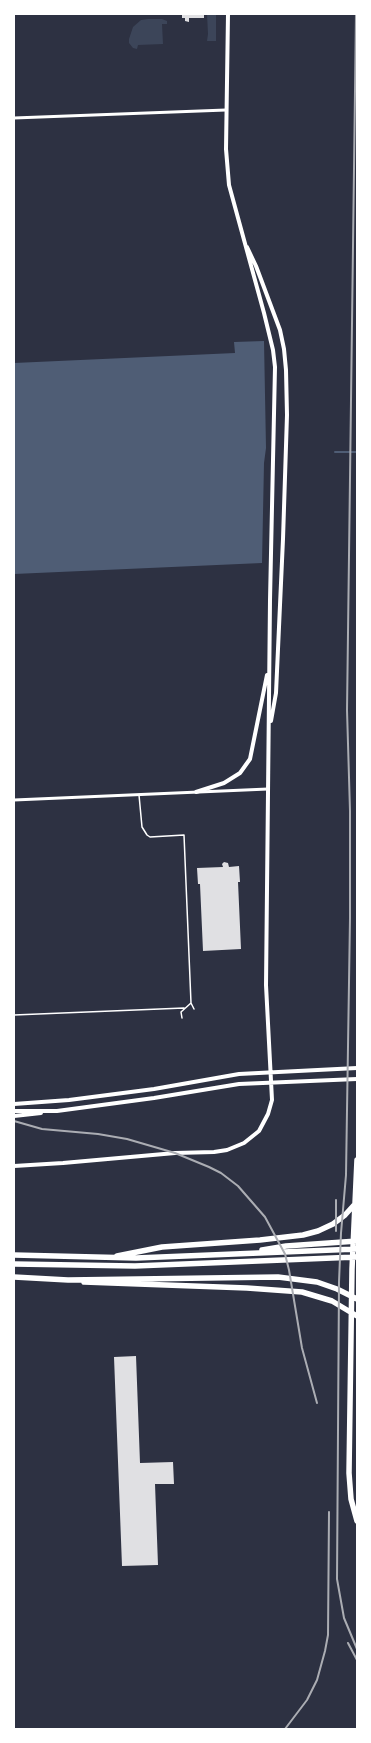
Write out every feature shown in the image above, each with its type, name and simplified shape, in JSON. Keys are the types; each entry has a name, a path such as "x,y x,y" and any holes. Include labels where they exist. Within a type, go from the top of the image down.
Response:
{"highway":[{"path":"357,1160 352,1269 349,1473 351,1499 357,1521"},
{"path":"105,1258 162,1247 260,1240 303,1235 318,1231 333,1224 345,1215 357,1201"},
{"path":"240,1254 286,1246 357,1241"},
{"path":"14,1255 105,1258 357,1249"},
{"path":"14,1264 134,1266 357,1258"},
{"path":"14,1277 94,1283 247,1288 302,1292 332,1301 357,1316"},
{"path":"68,1280 286,1278 311,1281 327,1285 357,1299"}],"main road":[{"path":"14,1166 175,1153 221,1152 239,1146 250,1140 259,1131 266,1120 270,1108 272,1090 266,985 269,665 275,367 273,350 229,185 226,155 228,14"},
{"path":"242,238 256,266 280,330 286,370 286,464 279,633 276,693 269,731"},
{"path":"196,792 224,783 240,773 250,759 269,665"},
{"path":"14,1104 76,1099 252,1073 357,1068"},
{"path":"14,1116 166,1097 227,1086 357,1079"},
{"path":"14,1111 57,1111"}],"street":[{"path":"14,118 226,110"},
{"path":"14,800 268,789"}],"lane":[{"path":"139,795 142,827 147,835 150,837 184,835 191,1003 194,1009"},
{"path":"182,1018 181,1012 191,1003"},
{"path":"14,1015 184,1008"}],"shaded area":[{"path":"207,14 216,14 216,41 207,41"},
{"path":"162,19 167,21 167,24 162,24 163,44 138,45 137,49 133,48 129,43 129,39 133,27 141,20"},
{"path":"264,341 266,448 264,463 262,563 14,574 14,363 235,353 234,342"}],"building":[{"path":"182,14 204,14 204,18 189,18 189,22 185,21 185,18 182,18"},
{"path":"224,862 228,863 229,867 239,866 240,882 238,882 241,949 203,951 200,884 198,884 197,868 223,867 222,864"},
{"path":"136,1356 140,1463 173,1462 174,1484 155,1484 158,1565 122,1566 114,1357"}],"waterway":[{"path":"335,452 356,452"}],"railway":[{"path":"356,14 347,710 350,811 350,918 346,1175 341,1233 339,1282 337,1579 344,1618 357,1649"},
{"path":"14,1121 42,1129 98,1134 127,1139 175,1153 209,1167 221,1173 238,1186 265,1217 285,1254 302,1348 317,1403"},
{"path":"336,1200 336,1231"},
{"path":"285,1729 307,1700 317,1680 325,1651 328,1635 329,1512"},
{"path":"348,1643 357,1660"}]}
